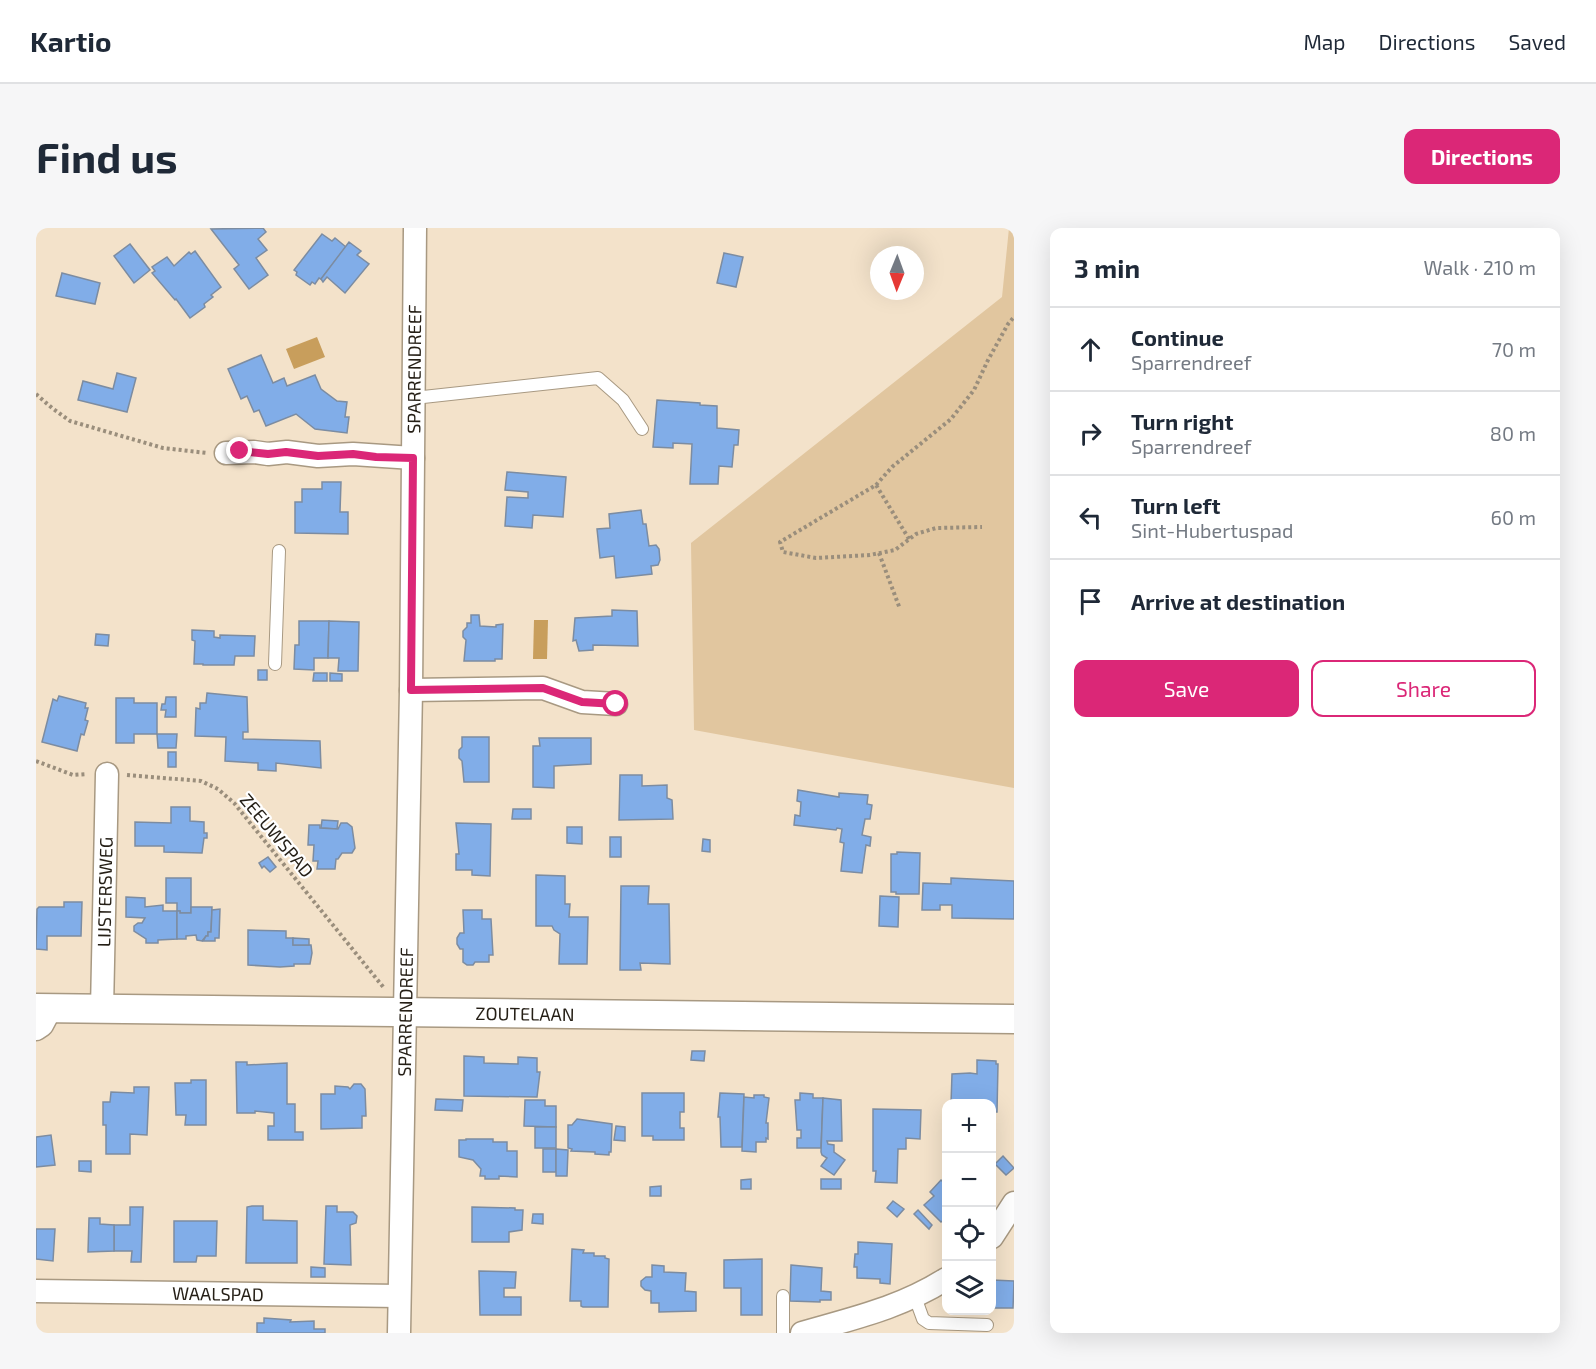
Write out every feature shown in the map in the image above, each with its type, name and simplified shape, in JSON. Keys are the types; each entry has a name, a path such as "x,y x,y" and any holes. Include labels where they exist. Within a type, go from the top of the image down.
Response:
{"street":[{"name":"SPARRENDREEF","path":"399,1333 411,690 415,228"},
{"path":"226,453 286,452 318,456 353,454 413,458"},
{"path":"411,690 543,688 582,702 616,704"},
{"name":"LIJSTERSWEG","path":"102,1009 107,774"},
{"name":"ZOUTELAAN","path":"41,1015 102,1009 1014,1019"},
{"path":"996,1231 1014,1203"},
{"path":"802,1333 897,1305 942,1281"},
{"name":"WAALSPAD","path":"36,1291 399,1296"}],"lane":[{"path":"414,398 598,378 623,400 642,429"},
{"path":"275,664 279,551"},
{"path":"783,1296 783,1333"},
{"path":"915,1297 923,1319 928,1323 987,1324"}],"path":[{"path":"982,527 936,528 916,534 895,550 816,558 783,552 780,542 876,485 892,467 951,419 974,390 998,342 1014,317"},
{"path":"36,394 70,421 169,449 226,453"},
{"path":"876,485 909,539"},
{"path":"879,553 900,609"},
{"name":"ZEEUWSPAD","path":"36,762 73,775 107,774 184,778 201,781 218,789 241,812 386,990"}],"shaded area":[{"path":"1009,228 1014,228 1014,788 694,730 691,543 1002,297"},
{"path":"317,337 325,357 294,369 286,349"},
{"path":"534,620 548,620 547,659 533,659"}],"building":[{"path":"263,228 266,232 258,239 267,250 256,258 268,275 249,289 234,269 239,265 211,229"},
{"path":"322,234 332,241 335,238 346,247 321,279 319,278 315,284 312,282 310,285 296,275 297,272 294,270"},
{"path":"349,242 361,251 357,255 369,264 345,293 327,277 323,282 321,279"},
{"path":"130,244 150,270 134,283 114,256"},
{"path":"195,251 221,287 211,295 213,297 204,304 205,307 190,318 152,273 155,271 152,267 167,257 174,266 189,252 191,254"},
{"path":"724,253 743,257 736,287 717,283"},
{"path":"62,273 100,283 95,304 56,296"},
{"path":"261,355 273,383 284,378 287,386 315,375 321,389 337,401 347,402 345,417 349,417 347,433 315,429 296,414 266,426 259,410 254,412 247,396 241,399 228,369"},
{"path":"117,373 136,378 127,412 78,400 83,381 113,389"},
{"path":"657,400 717,406 717,428 739,430 738,445 734,445 732,467 719,466 718,484 690,484 692,444 673,443 673,448 653,447"},
{"path":"507,472 566,477 563,517 533,515 532,528 505,526 507,497 528,498 528,492 505,490"},
{"path":"322,482 341,482 340,512 348,512 348,534 295,533 295,502 302,502 302,489 322,489"},
{"path":"641,510 643,524 646,524 649,546 656,545 659,549 660,560 658,565 651,566 652,574 616,578 614,556 600,558 597,529 610,528 609,514"},
{"path":"612,610 637,611 638,646 593,645 593,650 579,651 576,640 573,641 575,618 612,616"},
{"path":"471,615 479,615 480,626 496,627 496,625 503,624 502,659 464,661 466,640 463,637 463,631 467,623 471,623"},
{"path":"299,621 329,621 328,658 314,658 314,670 294,669 295,645 299,645"},
{"path":"329,621 359,622 358,671 338,671 339,658 328,658"},
{"path":"192,630 214,631 214,637 220,638 220,635 255,636 254,656 235,656 234,665 194,664 195,641 192,640"},
{"path":"96,634 109,635 108,646 95,645"},
{"path":"258,670 267,670 267,680 258,680"},
{"path":"314,673 327,673 327,681 313,681"},
{"path":"330,673 342,674 342,681 330,681"},
{"path":"207,693 247,697 248,732 243,732 243,739 320,741 321,768 276,763 276,771 258,770 258,763 225,761 226,737 195,736 196,708 200,709 200,703 206,703"},
{"path":"59,696 86,703 85,708 88,708 85,720 88,721 84,735 81,734 77,751 42,742 53,699 57,701"},
{"path":"166,697 176,697 176,717 165,717 166,710 161,710"},
{"path":"116,698 134,698 134,703 157,703 157,734 134,734 134,743 116,743"},
{"path":"157,734 177,734 176,748 158,748"},
{"path":"462,737 489,737 489,782 464,782 462,761 459,758"},
{"path":"539,738 591,738 591,764 554,766 554,788 533,787 533,746 540,746"},
{"path":"168,752 176,752 176,767 168,767"},
{"path":"620,775 642,775 642,786 667,785 667,798 672,800 673,819 619,820"},
{"path":"798,790 839,797 839,793 868,795 867,804 872,805 870,819 865,819 862,835 871,837 870,846 866,845 862,873 841,871 844,843 840,842 842,829 794,825 795,815 800,816 801,802 797,801"},
{"path":"171,807 190,807 190,821 204,822 204,833 207,833 207,838 204,838 202,853 164,852 164,846 135,846 135,822 171,823"},
{"path":"513,809 531,809 531,819 512,819"},
{"path":"322,820 338,821 337,829 321,828"},
{"path":"341,823 347,823 352,827 355,848 352,853 342,853 336,859 335,869 317,869 318,861 313,861 314,845 308,845 309,825 338,829"},
{"path":"456,823 491,824 490,876 472,875 472,870 456,870 456,854 459,854"},
{"path":"567,827 582,827 582,844 567,843"},
{"path":"610,837 621,837 621,857 610,857"},
{"path":"703,839 710,840 710,852 702,851"},
{"path":"897,852 920,853 919,894 891,892 891,854 897,854"},
{"path":"268,857 276,867 270,872 264,866 262,868 259,863"},
{"path":"536,875 565,876 565,904 570,904 569,917 588,917 587,964 559,964 560,934 552,926 536,926"},
{"path":"166,878 191,878 191,913 177,911 177,903 166,903"},
{"path":"951,878 1014,881 1014,919 952,918 952,905 940,905 940,910 922,910 923,883 951,884"},
{"path":"621,886 649,886 648,904 669,904 670,964 640,963 641,970 620,970"},
{"path":"880,896 899,897 898,927 879,926"},
{"path":"126,897 145,898 145,907 163,905 163,911 177,911 177,939 146,943 146,939 134,931 134,926 142,923 145,918 126,917"},
{"path":"64,902 82,902 81,936 47,936 47,950 36,949 37,909 39,907 64,907"},
{"path":"191,907 212,907 211,932 208,932 208,936 202,941 197,940 196,935 186,936 186,939 177,939 177,911 191,913"},
{"path":"220,909 219,938 215,938 215,941 203,941 208,936 208,932 211,932 212,910"},
{"path":"463,910 482,910 482,919 491,919 493,955 489,955 489,962 475,962 473,965 467,965 463,962 463,949 460,949 457,944 457,938 460,933 464,933"},
{"path":"248,930 286,931 286,938 293,938 293,945 311,945 310,964 280,967 248,965"},
{"path":"293,938 309,939 309,945 293,945"},
{"path":"692,1051 705,1051 704,1061 691,1060"},
{"path":"464,1056 484,1057 484,1063 518,1064 518,1057 537,1058 537,1072 540,1072 537,1097 464,1096"},
{"path":"977,1060 996,1061 998,1064 997,1112 996,1099 951,1099 952,1074 977,1074"},
{"path":"236,1062 247,1062 247,1065 287,1063 287,1104 295,1104 295,1132 303,1132 303,1140 268,1140 268,1126 274,1126 274,1113 255,1111 255,1113 237,1113"},
{"path":"191,1080 206,1080 206,1125 185,1125 186,1115 176,1115 175,1083 191,1083"},
{"path":"354,1084 361,1084 365,1089 366,1116 362,1116 362,1128 321,1129 321,1094 335,1094 335,1086 350,1089"},
{"path":"134,1087 149,1087 147,1135 130,1134 130,1154 106,1154 103,1102 110,1102 111,1092 134,1093"},
{"path":"642,1093 684,1093 684,1112 680,1112 680,1128 684,1128 684,1140 653,1140 653,1136 642,1136"},
{"path":"720,1093 744,1094 742,1147 721,1147 720,1117 718,1117"},
{"path":"800,1093 813,1094 813,1098 823,1098 821,1148 797,1148 797,1138 801,1138 801,1130 797,1130 795,1100 800,1100"},
{"path":"754,1095 764,1095 769,1098 766,1123 768,1123 768,1139 766,1138 766,1142 756,1142 756,1152 742,1151 744,1097 754,1098"},
{"path":"823,1098 841,1100 842,1141 827,1141 828,1144 834,1145 834,1152 845,1160 834,1175 821,1166 827,1158 821,1152"},
{"path":"436,1099 463,1100 462,1111 435,1110"},
{"path":"525,1100 545,1100 545,1106 556,1106 556,1127 524,1126"},
{"path":"873,1109 921,1110 920,1139 906,1138 906,1149 898,1149 897,1183 875,1182"},
{"path":"577,1119 612,1124 609,1155 571,1151 572,1149 568,1148 568,1125 572,1125"},
{"path":"616,1126 625,1127 625,1141 614,1140"},
{"path":"535,1127 556,1127 556,1148 535,1148"},
{"path":"51,1135 55,1165 36,1167 36,1137"},
{"path":"493,1139 493,1142 507,1142 507,1151 517,1151 517,1177 499,1176 499,1179 485,1179 485,1176 480,1176 481,1169 473,1160 459,1157 459,1140"},
{"path":"543,1149 556,1149 556,1172 543,1172"},
{"path":"556,1149 568,1150 567,1176 556,1176"},
{"path":"1003,1156 1014,1168 1006,1175 996,1163"},
{"path":"79,1161 91,1161 91,1172 79,1171"},
{"path":"751,1179 751,1189 741,1189 741,1180"},
{"path":"821,1179 841,1179 841,1189 821,1189"},
{"path":"942,1181 941,1222 924,1205 934,1196 930,1192"},
{"path":"661,1186 661,1196 650,1196 650,1187"},
{"path":"893,1201 904,1209 897,1217 887,1208"},
{"path":"263,1206 263,1220 297,1221 297,1263 246,1263 247,1207"},
{"path":"326,1206 337,1206 337,1212 353,1212 357,1216 356,1223 350,1225 351,1265 324,1264"},
{"path":"130,1207 143,1207 141,1262 131,1262 132,1251 114,1251 114,1225 130,1225"},
{"path":"472,1207 523,1210 522,1230 509,1232 509,1242 472,1242"},
{"path":"918,1210 932,1225 929,1229 914,1214"},
{"path":"533,1214 543,1214 543,1224 532,1223"},
{"path":"89,1218 100,1218 100,1224 114,1225 114,1251 88,1252"},
{"path":"174,1221 217,1221 216,1256 197,1256 196,1262 174,1262"},
{"path":"36,1229 55,1229 53,1261 36,1259"},
{"path":"858,1242 892,1244 890,1284 880,1283 880,1279 857,1278 857,1267 854,1267 855,1254 858,1254"},
{"path":"572,1249 584,1250 583,1253 594,1253 594,1256 605,1256 609,1259 608,1307 583,1307 581,1301 570,1301"},
{"path":"762,1259 762,1315 741,1315 741,1288 724,1288 724,1260"},
{"path":"652,1265 664,1266 664,1272 686,1273 685,1291 696,1292 696,1311 659,1312 659,1303 651,1303 651,1291 641,1286 641,1281 646,1277 652,1277"},
{"path":"791,1265 822,1268 821,1291 831,1292 831,1300 790,1301"},
{"path":"311,1267 325,1268 325,1277 311,1277"},
{"path":"479,1271 516,1272 515,1288 504,1288 504,1297 521,1297 521,1315 480,1315"},
{"path":"996,1280 1014,1281 1013,1308 996,1308"},
{"path":"264,1318 291,1320 290,1322 314,1321 314,1329 325,1329 325,1333 257,1333 257,1323 264,1323"}],"route":[{"path":"240,451 268,454 286,452 318,456 353,454 413,458 411,690 543,688 582,702 616,704"}]}
